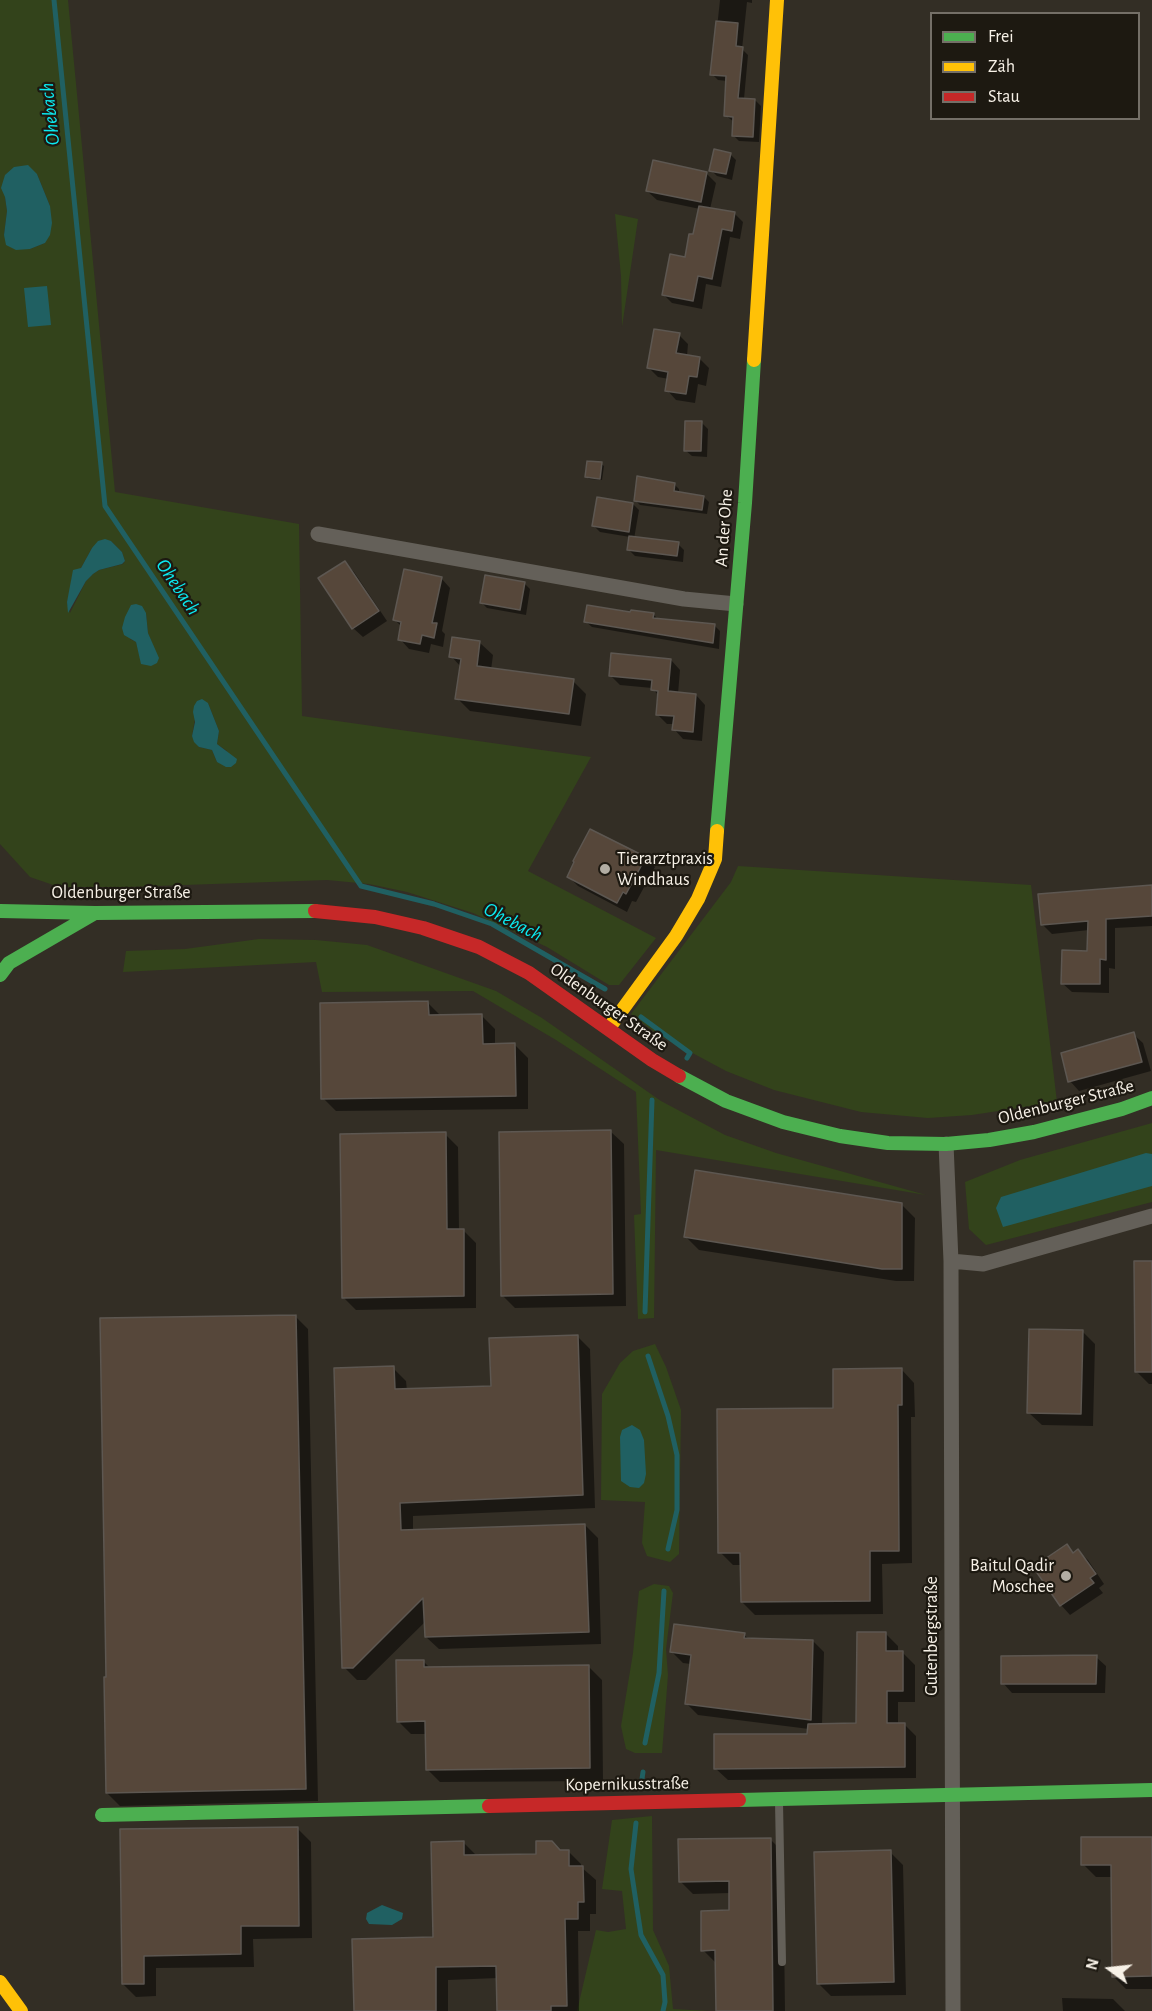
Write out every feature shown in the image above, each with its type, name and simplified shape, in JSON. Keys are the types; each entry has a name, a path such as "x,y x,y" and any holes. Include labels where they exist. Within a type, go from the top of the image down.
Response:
{"street":[{"name":"An der Ohe","path":"609,1028 676,936 698,899 715,859 745,503 777,0"},
{"path":"318,534 684,600 736,604"},
{"name":"Oldenburger Straße","path":"0,911 95,913 310,911 375,917 423,928 479,947 529,973 652,1060 726,1101 783,1122 840,1136 888,1143 946,1144 1001,1138 1034,1132 1122,1109 1152,1098"},
{"path":"0,975 9,963 95,913"},
{"name":"Gutenbergstraße","path":"946,1144 951,1261 953,2011"},
{"path":"951,1261 983,1264 1152,1216"},
{"name":"Kopernikusstraße","path":"102,1815 1152,1790"},
{"path":"0,1982 21,2011"}],"lane":[{"path":"779,1798 782,1962"}],"green space":[{"path":"0,0 68,0 115,492 299,524 302,716 591,757 528,871 656,938 619,985 609,985 547,947 473,913 407,892 369,884 327,880 59,887 30,877 0,844","holes":["37,174 50,206 45,243 30,249 4,235 7,211 5,197","111,541 122,552 125,561 123,564 99,570 93,574 86,581 70,613 67,602 72,577 81,568 92,548","146,613 148,633 153,646 142,664 136,642 130,639","208,703 219,731 217,744 227,751 217,762 212,750 199,747 192,736 195,718"]},
{"path":"615,214 638,219 622,327 621,276"},
{"path":"738,866 1031,885 1057,1102 972,1115 928,1118 861,1112 774,1090 726,1071 657,1034 631,1014 731,882"},
{"path":"259,939 316,940 367,945 496,991 542,1018 661,1101 725,1135 776,1153 926,1195 656,1150 654,1318 638,1319 634,1215 641,1214 636,1092 556,1040 473,991 322,992 316,962 123,972 126,951 185,949"},
{"path":"1152,1123 1152,1202 986,1245 969,1229 965,1182 1020,1160"},
{"path":"655,1344 666,1367 681,1410 679,1554 670,1562 647,1556 642,1543 645,1502 601,1500 602,1394 620,1363 633,1351"},
{"path":"654,1584 669,1586 673,1593 666,1649 668,1675 662,1753 635,1753 626,1749 621,1726 633,1653 639,1591"},
{"path":"652,1816 653,1930 669,1966 673,2009 708,2011 577,2011 596,1930 608,1932 626,1929 622,1891 602,1889 612,1820"}],"water":[{"path":"28,165 37,174 50,206 52,223 50,235 45,243 30,249 16,250 6,245 4,235 7,211 1,188 5,175 14,167"},
{"path":"47,286 51,325 28,327 24,288"},
{"path":"105,539 111,541 122,552 125,561 93,574 86,581 68,613 67,602 73,570 81,568 92,548 98,541"},
{"path":"131,605 142,606 146,613 148,633 159,658 157,663 151,666 141,664 136,642 124,635 122,628"},
{"path":"202,699 208,703 219,731 217,744 237,759 231,767 217,762 212,750 199,747 194,742 192,736 195,722 194,706"},
{"path":"1146,1153 1152,1154 1152,1186 1003,1227 996,1208 1001,1197"},
{"path":"632,1425 640,1430 644,1440 646,1474 644,1483 639,1488 630,1487 621,1481 620,1437 622,1430"},
{"path":"382,1905 403,1913 402,1919 392,1925 369,1924 366,1919 367,1913"}],"building":[{"path":"716,21 738,23 736,46 743,47 738,98 755,99 753,137 732,136 733,117 724,116 726,76 710,75"},
{"path":"714,149 731,153 726,174 709,171"},
{"path":"653,160 707,172 701,202 646,191"},
{"path":"699,206 735,212 732,231 722,229 712,279 698,276 693,301 662,295 670,254 685,257 689,234 693,234"},
{"path":"654,329 680,333 676,353 700,357 697,377 689,376 686,394 665,391 668,372 647,368"},
{"path":"685,421 702,421 701,451 684,451"},
{"path":"587,461 602,462 600,479 585,477"},
{"path":"637,476 675,483 674,491 704,496 702,510 634,501"},
{"path":"597,497 633,503 629,532 592,526"},
{"path":"629,536 679,542 677,556 627,550"},
{"path":"345,561 379,611 352,629 318,578"},
{"path":"404,569 442,577 432,623 437,623 434,638 422,635 420,644 398,640 401,622 393,620"},
{"path":"485,575 525,582 520,610 480,603"},
{"path":"587,605 630,612 631,610 654,613 653,618 715,624 713,643 584,622"},
{"path":"452,637 480,641 477,666 574,679 569,714 455,699 461,659 449,657"},
{"path":"611,653 671,659 668,691 696,694 693,732 672,730 674,716 656,715 658,691 651,690 652,680 609,676"},
{"name":"Tierarztpraxis Windhaus","path":"590,829 646,857 626,894 623,892 617,903 567,877"},
{"path":"1152,885 1152,916 1106,919 1106,960 1100,959 1100,984 1061,984 1062,950 1087,951 1088,921 1041,925 1038,894"},
{"path":"428,1001 429,1015 482,1014 483,1044 515,1043 516,1096 321,1099 320,1003"},
{"path":"1134,1032 1142,1062 1068,1082 1061,1053"},
{"path":"611,1130 613,1294 501,1296 499,1132"},
{"path":"446,1132 447,1229 464,1229 464,1296 342,1298 340,1134"},
{"path":"695,1170 902,1203 902,1269 882,1269 684,1237"},
{"path":"1134,1261 1152,1261 1152,1372 1135,1372"},
{"path":"296,1315 306,1789 106,1793 100,1318"},
{"path":"1029,1329 1083,1330 1081,1414 1027,1413"},
{"path":"578,1335 583,1495 400,1503 401,1530 585,1524 589,1632 425,1637 423,1598 353,1668 342,1668 334,1368 394,1366 395,1389 491,1386 489,1338"},
{"path":"902,1368 902,1405 898,1405 899,1551 870,1551 870,1601 741,1602 740,1553 718,1553 717,1409 833,1408 833,1369"},
{"name":"Baitul Qadir Moschee","path":"1067,1544 1073,1553 1078,1549 1096,1574 1090,1578 1094,1583 1060,1606 1033,1567"},
{"path":"674,1624 745,1633 744,1638 813,1640 811,1720 685,1704 691,1655 670,1652"},
{"path":"857,1632 886,1632 886,1651 903,1651 903,1691 887,1691 887,1723 905,1723 905,1767 714,1769 714,1734 807,1734 808,1724 856,1723"},
{"path":"1097,1655 1096,1684 1001,1684 1001,1656"},
{"path":"396,1660 424,1660 424,1667 589,1665 590,1768 426,1770 425,1721 397,1722"},
{"path":"298,1827 299,1926 241,1926 241,1954 144,1956 144,1984 122,1984 120,1829"},
{"path":"1081,1837 1152,1837 1152,1976 1112,1977 1111,1865 1081,1865"},
{"path":"771,1838 773,2011 716,2011 715,1950 701,1951 701,1911 729,1910 729,1881 679,1882 678,1839"},
{"path":"464,1841 464,1855 536,1854 536,1841 552,1841 560,1850 569,1850 569,1866 583,1866 584,1902 578,1902 578,1919 565,1919 567,2006 551,2006 551,2011 497,2011 496,1966 436,1967 436,2011 354,2011 352,1939 433,1937 431,1842"},
{"path":"891,1850 894,1982 817,1984 814,1852"}],"waterway":[{"name":"Ohebach","path":"54,0 105,506 361,886 434,904 492,924 605,989"},
{"name":"Ohebach","path":"641,1017 690,1053 687,1058"},
{"name":"Ohebach","path":"645,1312 652,1100"},
{"path":"648,1356 668,1416 677,1455 677,1510 668,1549"},
{"path":"645,1743 659,1673 664,1591"},
{"path":"642,1779 643,1772"},
{"path":"636,1823 631,1869 641,1935 663,1975 665,2002 663,2011"}],"traffic: fast":[{"path":"717,831 745,503 754,360"},
{"path":"0,911 95,913 315,911"},
{"path":"0,975 9,963 95,913"},
{"path":"679,1076 726,1101 783,1122 840,1136 888,1143 946,1144 989,1140 1034,1132 1122,1109 1152,1098"},
{"path":"739,1800 1152,1790"},
{"path":"102,1815 489,1806"}],"traffic: slow":[{"path":"754,360 777,0"},
{"path":"609,1028 676,936 698,899 715,859 717,831"},
{"path":"0,1982 21,2011"}],"traffic: jam":[{"path":"315,911 375,917 423,928 479,947 529,973 652,1060 679,1076"},
{"path":"489,1806 739,1800"}],"place":[{"name":"Tierarztpraxis Windhaus","path":"605,869"},
{"name":"Baitul Qadir Moschee","path":"1066,1576"}]}
